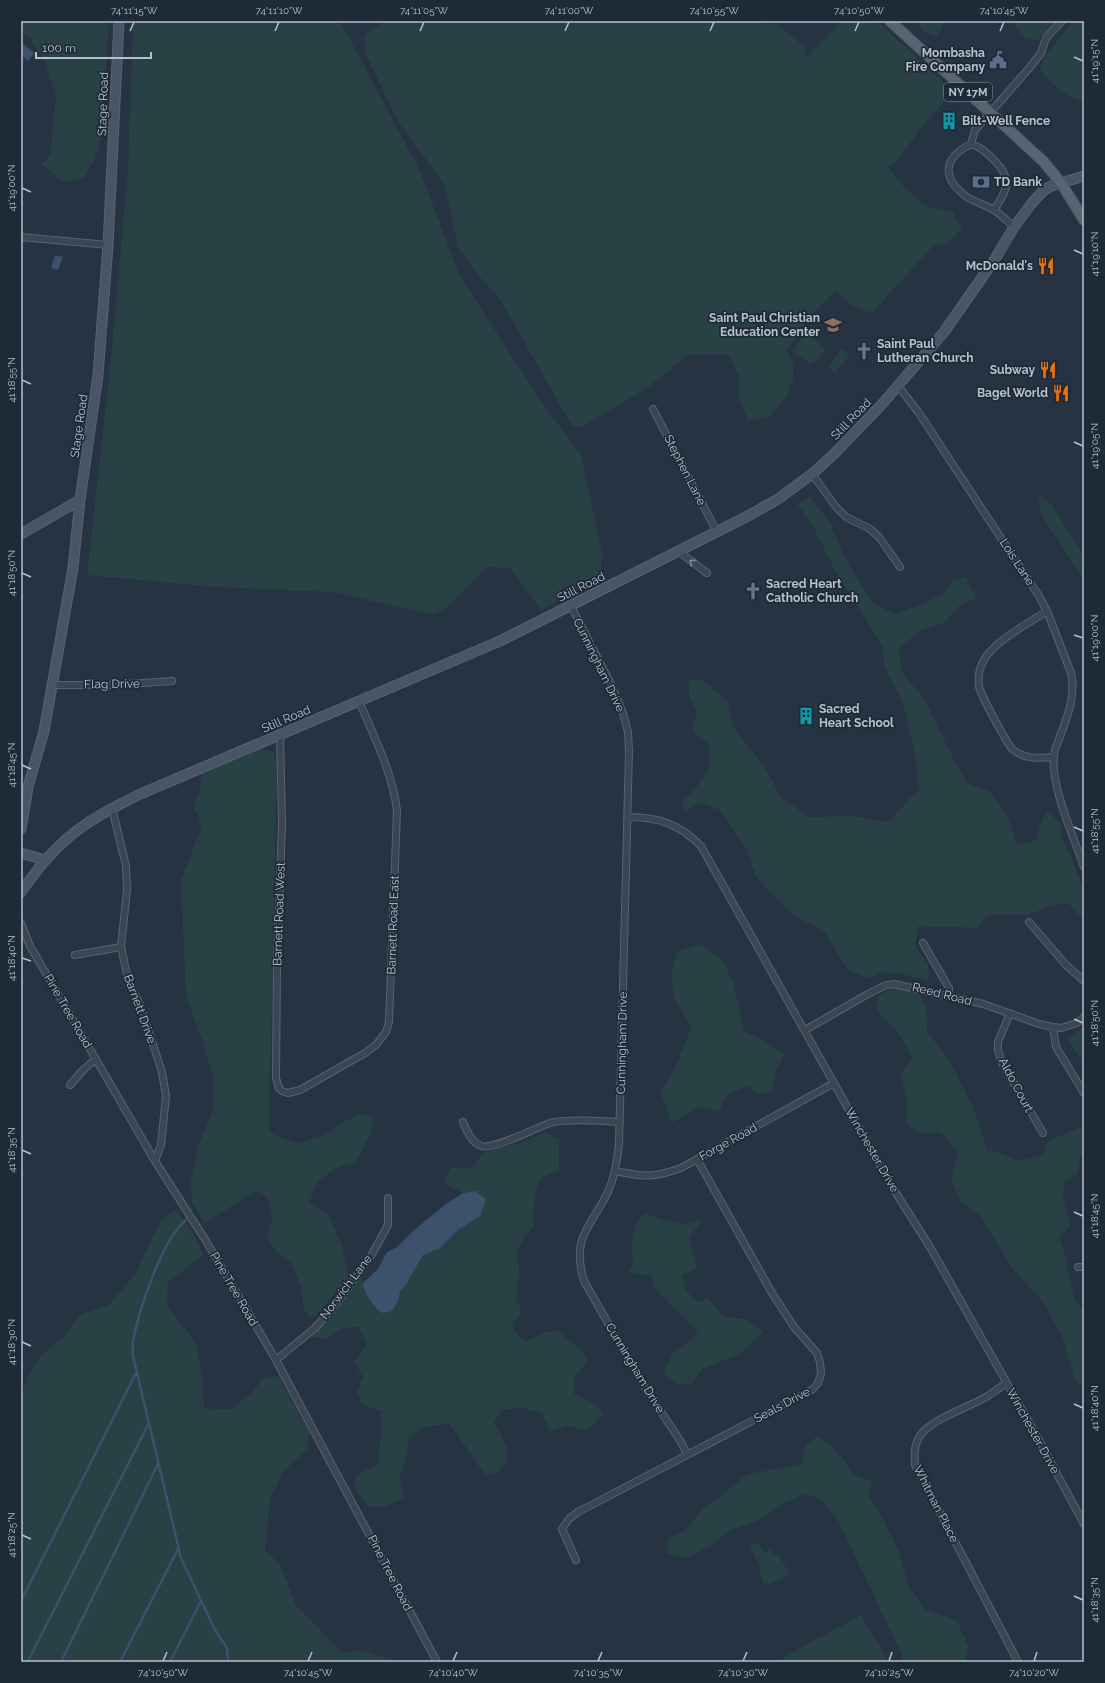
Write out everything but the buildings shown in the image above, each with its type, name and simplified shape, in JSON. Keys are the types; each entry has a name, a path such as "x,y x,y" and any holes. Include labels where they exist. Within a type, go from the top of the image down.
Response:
{"main road":[{"name":"Stage Road","path":"21,829 28,787 44,731 74,568 80,500 98,375 108,245 118,21"},
{"name":"NY 17M","path":"890,21 1044,162 1061,183 1084,220"},
{"name":"Still Road","path":"21,892 46,860 62,843 81,827 112,808 138,795 500,641 717,532 778,499 812,474 834,454 898,386 944,332 991,265 1014,227 1043,191 1061,183 1084,176"},
{"path":"21,534 80,500"},
{"path":"21,852 46,860"}],"street":[{"path":"972,144 974,130 1031,66 1040,53 1046,38 1062,21"},
{"path":"972,144 959,150 952,159 948,170 950,179 957,189 968,198 994,210 1014,227"},
{"path":"972,144 986,151 1002,168 1006,175 1007,182 1002,199 994,210"},
{"path":"21,236 108,245"},
{"name":"Lois Lane","path":"898,386 920,413 1039,596 1047,611 1074,683 1073,701 1053,757"},
{"name":"Stephen Lane","path":"653,409 717,532"},
{"path":"812,474 836,507 846,517 870,529 879,537 900,567"},
{"path":"678,551 707,573"},
{"name":"Cunningham Drive","path":"571,606 611,684 623,713 628,732 629,751 619,1144 615,1171 608,1191 583,1235 579,1250 580,1267 584,1281 642,1383 681,1442 687,1454"},
{"path":"1047,611 1000,642 987,655 982,663 979,676 980,687 992,713 1013,750 1021,755 1032,758 1053,757 1053,770 1056,786 1084,867"},
{"name":"Flag Drive","path":"52,685 121,685 172,681"},
{"name":"Barnett Road East","path":"282,1091 288,1093 300,1090 365,1053 376,1045 381,1039 386,1032 389,1022 397,811 395,793 387,769 359,701"},
{"name":"Barnett Road West","path":"280,735 282,822 277,962 276,1078 279,1088 282,1091"},
{"name":"Barnett Drive","path":"112,808 126,866 128,889 121,947 128,979 140,1005 162,1072 165,1092 166,1102 161,1145 155,1161"},
{"name":"Winchester Drive","path":"628,817 657,819 674,825 690,835 701,846 891,1185 930,1247 1007,1383 1084,1524"},
{"name":"Pine Tree Road","path":"21,922 30,946 155,1161 206,1241 276,1360 437,1662"},
{"path":"1029,922 1066,965 1084,981"},
{"path":"923,943 949,988 949,996"},
{"path":"75,955 121,947"},
{"name":"Reed Road","path":"805,1030 886,985 902,984 983,1004 1038,1024 1053,1027 1061,1028 1077,1023 1084,1018"},
{"name":"Aldo Court","path":"1010,1013 998,1042 998,1050 1002,1062 1043,1133"},
{"path":"1053,1027 1056,1046 1084,1093"},
{"path":"70,1085 96,1059"},
{"name":"Forge Road","path":"615,1171 640,1176 659,1175 681,1168 834,1082"},
{"path":"463,1122 472,1140 480,1145 486,1146 497,1145 552,1122 584,1120 620,1122"},
{"name":"Seals Drive","path":"576,1560 562,1529 569,1519 578,1512 813,1389 818,1383 821,1374 820,1362 817,1353 794,1327 772,1293 698,1159"},
{"name":"Norwich Lane","path":"276,1360 315,1328 336,1304 371,1256 388,1224 388,1198"},
{"name":"Whitman Place","path":"1007,1383 988,1396 931,1425 921,1434 916,1443 914,1452 915,1466 1018,1662"}],"green space":[{"path":"21,21 109,21 102,134 95,158 85,177 64,183 41,164 51,155 56,97 45,61 29,37 21,32"},
{"path":"133,21 340,21 419,169 460,276 541,401 581,455 602,552 601,576 541,610 511,569 488,566 449,605 435,615 332,592 214,587 87,575 110,369 128,169"},
{"path":"398,21 748,21 779,25 806,48 805,58 842,21 877,21 942,81 948,91 946,100 923,125 899,159 888,167 902,185 924,206 952,211 962,229 948,243 933,246 872,313 852,306 836,291 807,320 787,351 794,363 793,379 787,396 769,417 748,421 738,396 739,377 728,354 688,355 650,386 621,404 583,426 572,426 498,296 478,275 458,247 445,185 398,122 366,54 364,35 382,23"},
{"path":"919,21 945,21 937,37 922,31"},
{"path":"1011,21 1057,21 1038,40 1026,39"},
{"path":"1074,21 1084,21 1084,102 1071,97 1059,89 1040,70 1044,57"},
{"path":"806,333 826,349 820,358 810,364 792,351"},
{"path":"842,348 850,355 835,373 829,367"},
{"path":"1042,496 1052,505 1084,556 1084,580 1041,514 1038,499"},
{"path":"810,497 829,521 847,562 873,603 895,614 922,604 945,592 953,580 966,577 976,598 960,605 945,622 918,632 899,649 901,671 925,700 954,760 967,783 989,791 1009,818 1017,845 1036,840 1040,825 1047,811 1062,824 1061,837 1071,856 1084,892 1084,920 1068,903 1047,907 1031,914 987,916 977,929 918,926 915,946 928,964 929,981 903,974 884,972 870,978 848,970 823,930 796,917 757,878 746,848 720,810 700,803 685,812 682,803 697,786 710,767 710,745 692,731 697,712 690,698 688,680 701,679 727,700 733,727 765,768 781,797 809,817 851,816 888,822 919,789 915,753 902,700 884,665 883,647 836,572 813,526 797,504"},
{"path":"261,748 273,752 277,763 269,1101 270,1133 298,1143 325,1135 342,1123 360,1114 374,1117 369,1137 356,1162 336,1168 318,1181 309,1203 329,1215 343,1249 349,1277 312,1319 304,1310 301,1287 292,1263 276,1252 267,1237 273,1218 266,1195 255,1191 205,1223 192,1203 191,1181 199,1144 213,1109 214,1079 202,1039 186,996 181,880 202,826 193,804 199,794 202,774"},
{"path":"700,944 722,960 733,982 744,1031 761,1039 784,1054 777,1069 772,1092 758,1095 748,1086 726,1095 720,1111 700,1107 671,1123 661,1093 677,1063 691,1028 674,998 671,973 678,951"},
{"path":"898,986 920,994 926,1008 927,1031 950,1062 972,1105 987,1148 1019,1161 1044,1154 1048,1141 1084,1126 1084,1155 1080,1157 1077,1174 1065,1181 1063,1196 1070,1225 1059,1238 1064,1249 1075,1301 1084,1310 1084,1387 1075,1380 1063,1339 1043,1302 1013,1269 981,1217 960,1200 951,1181 958,1153 941,1133 920,1133 906,1124 907,1100 900,1076 912,1058 902,1037 877,1011 876,1004 879,995"},
{"path":"1084,1027 1084,1062 1068,1039"},
{"path":"545,1132 559,1140 559,1170 541,1177 535,1195 533,1226 517,1252 519,1271 516,1300 521,1309 519,1316 512,1324 517,1335 526,1341 543,1333 558,1330 566,1339 580,1349 588,1360 574,1378 574,1394 592,1402 604,1413 587,1431 567,1426 550,1432 542,1413 522,1408 503,1410 494,1422 507,1447 507,1462 497,1473 485,1475 449,1423 425,1427 409,1436 406,1458 400,1477 403,1498 386,1507 368,1506 355,1490 356,1475 378,1465 381,1434 381,1411 362,1404 357,1392 363,1377 354,1362 367,1345 359,1326 342,1329 325,1339 311,1337 344,1299 361,1274 362,1284 398,1301 400,1292 423,1255 439,1249 458,1230 480,1216 476,1192 463,1193 444,1183 450,1168 471,1168 486,1151 522,1143"},
{"path":"175,1210 193,1232 203,1255 168,1282 167,1306 196,1343 203,1383 204,1408 230,1410 253,1392 263,1377 278,1376 310,1433 307,1449 282,1473 270,1499 265,1551 280,1564 296,1605 343,1653 359,1650 399,1662 21,1662 21,1397 28,1377 40,1356 65,1335 79,1315 109,1305 135,1274 161,1221"},
{"path":"644,1213 685,1224 703,1219 689,1238 697,1269 682,1275 686,1291 698,1302 707,1298 725,1317 748,1320 763,1332 738,1355 702,1369 692,1383 676,1385 664,1372 673,1353 687,1343 698,1332 654,1287 652,1275 641,1275 629,1272 633,1262 631,1247 634,1227"},
{"path":"818,1436 830,1445 846,1463 854,1475 873,1481 868,1494 882,1517 898,1550 910,1589 925,1609 957,1620 968,1647 965,1662 899,1662 903,1657 840,1524 822,1500 806,1494 782,1504 760,1520 728,1531 712,1545 687,1558 667,1554 668,1538 686,1530 704,1507 725,1493 747,1474 801,1465 805,1445"},
{"path":"758,1542 764,1553 770,1549 774,1556 778,1554 790,1574 766,1586 759,1572 760,1565 749,1546"},
{"path":"861,1615 889,1662 784,1662 782,1658"}],"water":[{"path":"21,42 34,53 28,61 21,55"},
{"path":"55,255 63,257 58,270 51,268"},
{"path":"476,1191 486,1200 480,1216 458,1230 439,1249 423,1255 400,1292 398,1301 392,1311 382,1313 378,1310 362,1284 378,1269 387,1252 397,1247 413,1231 446,1204 463,1193"}],"waterway":[{"path":"186,1220 177,1229 160,1258 140,1312 133,1343 133,1356 181,1558 215,1630 227,1648 228,1662"},
{"path":"21,1601 136,1373"},
{"path":"28,1661 148,1425"},
{"path":"61,1662 158,1464"},
{"path":"120,1662 178,1549"},
{"path":"170,1662 201,1601"}],"place":[{"name":"Mombasha Fire Company","path":"998,60"},
{"name":"Bilt-Well Fence","path":"949,121"},
{"name":"TD Bank","path":"981,182"},
{"name":"McDonald's","path":"1046,266"},
{"name":"Saint Paul Christian Education Center","path":"833,325"},
{"name":"Saint Paul Lutheran Church","path":"864,351"},
{"name":"Subway","path":"1048,370"},
{"name":"Bagel World","path":"1061,393"},
{"name":"Sacred Heart Catholic Church","path":"753,591"},
{"name":"Sacred Heart School","path":"806,716"}]}
